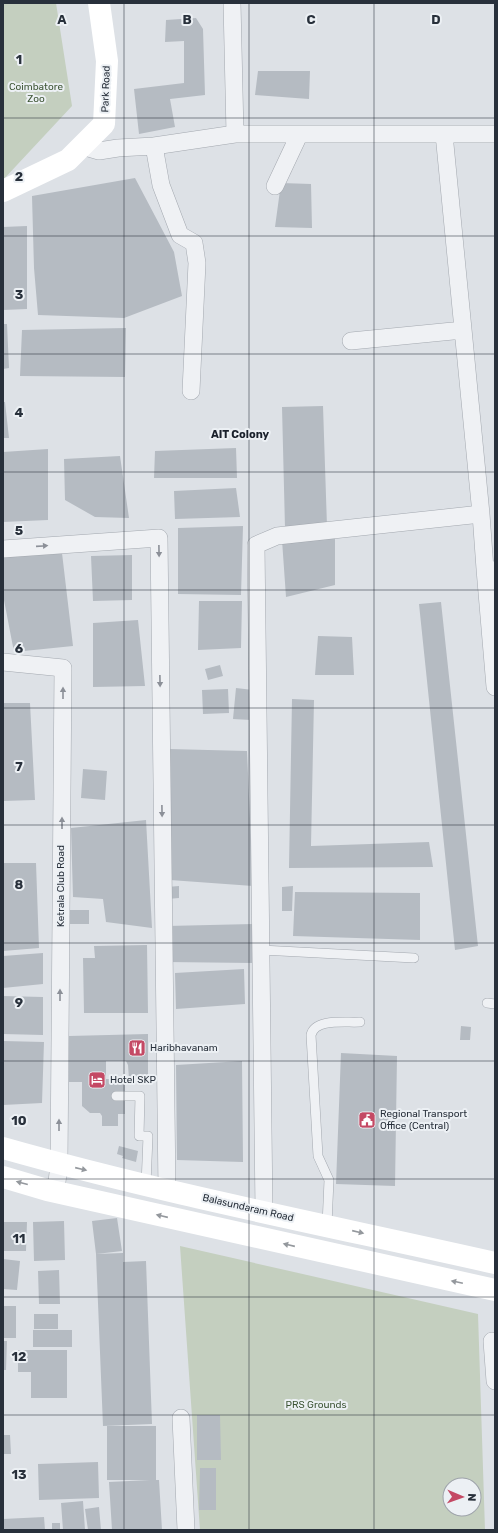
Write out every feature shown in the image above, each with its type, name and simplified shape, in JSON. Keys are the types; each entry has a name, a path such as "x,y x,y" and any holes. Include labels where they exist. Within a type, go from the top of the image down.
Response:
{"main road":[{"name":"Park Road","path":"3,191 68,160 104,124 107,61 99,3"},
{"name":"Balasundaram Road","path":"3,1148 59,1164 157,1187 495,1263"},
{"path":"3,1177 56,1191 495,1290"},
{"path":"313,1250 323,1224"}],"street":[{"path":"232,3 235,134"},
{"path":"82,146 99,151 118,148 154,146 235,134 495,134"},
{"path":"275,186 299,134"},
{"path":"444,134 481,514 490,570 495,687"},
{"path":"154,146 161,185 180,235 194,243 197,263 191,391"},
{"path":"351,341 463,330"},
{"path":"264,1211 256,545 277,536 481,514"},
{"path":"3,549 159,538 157,1187"},
{"name":"Ketrala Club Road","path":"3,662 63,668 59,1164"},
{"path":"56,1191 59,1164"},
{"path":"492,1341 495,1381"},
{"path":"181,1418 186,1530"}],"lane":[{"path":"261,950 414,958"},
{"path":"323,1224 329,1180 318,1156 311,1035 316,1027 325,1023 360,1022"},
{"path":"116,1096 140,1096 139,1136 148,1136 157,1187"}],"green space":[{"name":"Coimbatore Zoo","path":"3,3 56,3 72,106 3,180"},
{"name":"PRS Grounds","path":"180,1246 478,1314 485,1530 200,1530"}],"building":[{"path":"196,18 203,29 205,95 170,99 175,127 139,134 134,89 184,83 184,41 165,42 166,20"},
{"path":"258,71 310,71 309,99 255,95"},
{"path":"135,178 174,252 182,296 124,318 38,315 34,268 32,196"},
{"path":"281,183 311,184 312,228 275,227"},
{"path":"27,226 27,309 3,310 3,227"},
{"path":"3,324 7,324 9,368 3,369"},
{"path":"126,328 125,377 20,376 22,330"},
{"path":"3,402 5,402 9,438 3,438"},
{"path":"323,406 327,526 285,528 282,407"},
{"path":"236,448 237,478 154,478 155,451"},
{"path":"48,449 48,520 3,522 3,452"},
{"path":"120,456 129,518 95,517 65,500 64,459"},
{"path":"236,488 240,517 175,519 174,491"},
{"path":"243,526 241,595 178,594 178,528"},
{"path":"335,535 335,585 286,597 282,540"},
{"path":"62,553 73,646 14,652 3,595 3,557"},
{"path":"132,555 132,600 93,601 91,556"},
{"path":"199,601 242,601 241,648 198,650"},
{"path":"441,602 478,946 455,950 419,604"},
{"path":"138,620 145,686 93,687 93,623"},
{"path":"318,636 352,637 354,675 315,675"},
{"path":"220,665 223,676 208,680 205,669"},
{"path":"236,688 253,690 251,720 233,719"},
{"path":"228,689 229,713 203,714 202,690"},
{"path":"292,699 314,700 311,846 429,842 433,867 289,868"},
{"path":"3,703 30,703 35,800 3,801"},
{"path":"169,749 247,751 253,886 170,880"},
{"path":"83,769 107,771 105,800 81,798"},
{"path":"146,820 152,928 106,922 103,899 73,897 71,828"},
{"path":"3,863 36,863 39,948 3,951"},
{"path":"179,886 179,898 167,899 167,887"},
{"path":"293,886 292,911 282,911 282,887"},
{"path":"295,892 420,893 420,940 293,936"},
{"path":"65,910 89,910 89,924 65,924"},
{"path":"253,924 253,963 166,962 167,926"},
{"path":"147,945 148,1013 84,1013 83,958 95,958 94,946"},
{"path":"43,953 43,984 3,988 3,956"},
{"path":"244,969 245,1004 176,1009 175,973"},
{"path":"3,996 43,997 43,1035 3,1034"},
{"path":"461,1026 471,1027 470,1040 460,1040"},
{"name":"Hotel SKP","path":"148,1034 148,1079 129,1079 128,1065 126,1061 106,1061 106,1079 125,1079 125,1114 118,1114 118,1126 102,1126 102,1116 100,1113 90,1113 82,1106 82,1082 69,1082 69,1036"},
{"path":"3,1041 44,1042 42,1103 3,1105"},
{"name":"Regional Transport Office (Central)","path":"341,1053 397,1056 395,1186 336,1184"},
{"path":"242,1061 243,1162 177,1160 176,1065"},
{"path":"119,1146 138,1151 136,1162 122,1158 123,1156 117,1154"},
{"path":"117,1218 122,1251 96,1254 92,1221"},
{"path":"64,1221 65,1260 34,1261 33,1222"},
{"path":"4,1222 27,1222 26,1251 4,1251"},
{"path":"123,1253 123,1262 146,1261 152,1424 103,1426 96,1254"},
{"path":"3,1259 20,1261 17,1290 3,1289"},
{"path":"59,1270 60,1304 39,1304 38,1271"},
{"path":"3,1306 16,1306 16,1338 3,1338"},
{"path":"34,1314 58,1314 58,1329 34,1329"},
{"path":"33,1330 72,1330 72,1347 33,1347"},
{"path":"3,1341 7,1341 6,1370 3,1370"},
{"path":"18,1350 67,1350 67,1398 31,1398 31,1372 18,1372"},
{"path":"197,1415 220,1415 221,1460 197,1460"},
{"path":"107,1426 156,1426 156,1480 159,1480 162,1530 112,1530 109,1482 150,1480 107,1480"},
{"path":"3,1435 10,1435 11,1454 3,1454"},
{"path":"98,1462 99,1498 39,1500 38,1464"},
{"path":"200,1468 216,1468 216,1510 199,1510"},
{"path":"83,1501 85,1530 63,1530 61,1503"},
{"path":"99,1507 101,1530 88,1530 85,1509"},
{"path":"44,1517 45,1530 3,1530 3,1519"},
{"path":"52,1523 60,1523 60,1530 52,1530"}],"place":[{"name":"Haribhavanam","path":"137,1048"},
{"name":"Hotel SKP","path":"97,1080"},
{"name":"Regional Transport Office (Central)","path":"367,1120"}],"district":[{"name":"AIT Colony","path":"240,434"}]}
